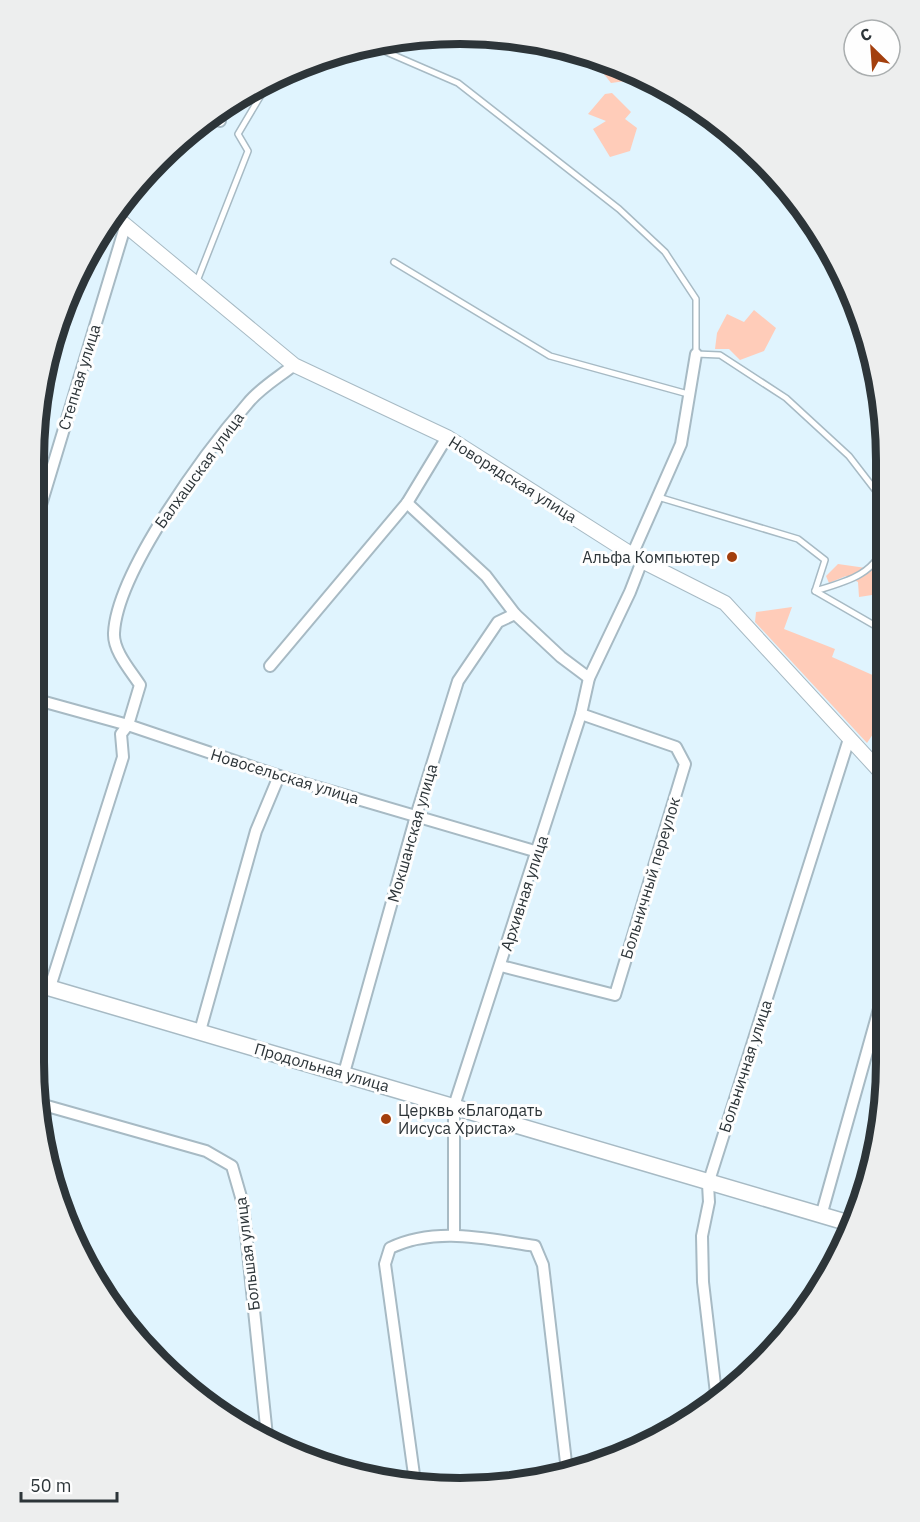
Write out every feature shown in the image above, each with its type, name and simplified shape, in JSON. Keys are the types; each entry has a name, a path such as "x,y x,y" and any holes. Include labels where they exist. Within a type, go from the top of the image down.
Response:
{"main road":[{"name":"Продольная улица","path":"44,986 344,1073 708,1184 845,1222"}],"street":[{"name":"Новорядская улица","path":"119,221 294,365 447,437 637,558 725,603 876,767"},
{"name":"Степная улица","path":"44,495 125,227"},
{"name":"Архивная улица","path":"454,1234 454,1106 538,852 581,714 589,678 630,592 637,558 658,497 681,444 696,354"},
{"name":"Балхашская улица","path":"50,987 123,757 121,734 128,725 140,685 121,656 114,635 118,610 161,519 249,401 294,365"},
{"path":"270,666 407,503 447,437"},
{"path":"407,503 486,576 515,614 561,657 589,678"},
{"name":"Мокшанская улица","path":"344,1073 416,816 458,681 498,622 515,614"},
{"name":"Новосельская улица","path":"44,702 128,725 279,776 538,852"},
{"name":"Больничный переулок","path":"501,966 615,995 685,764 676,747 581,714"},
{"name":"Больничная улица","path":"716,1391 703,1282 702,1236 709,1202 708,1184 849,739"},
{"path":"200,1031 256,831 279,776"},
{"path":"821,1216 876,1020"},
{"name":"Большая улица","path":"46,1106 206,1151 232,1166 243,1204 266,1431"},
{"path":"414,1476 385,1264 390,1248 405,1241 454,1234 535,1246 543,1265 566,1464"}],"lane":[{"path":"384,51 458,83 619,209 665,252 696,299 696,354 720,355 786,398 849,456 876,491"},
{"path":"196,284 248,151 238,134 262,94"},
{"path":"394,262 550,356 689,395"},
{"path":"658,497 798,539 825,560 815,591"},
{"path":"815,591 853,579 876,561"},
{"path":"815,591 876,626"}],"shaded area":[{"path":"599,68 631,80 611,83"},
{"path":"612,93 631,112 625,119 637,128 630,151 610,157 593,129 606,121 588,114 605,94"},
{"path":"754,310 776,328 764,351 740,360 729,349 715,349 717,333 727,314 744,322"},
{"path":"838,564 876,569 876,582 872,595 859,597 858,582 846,576 829,583 826,576"},
{"path":"792,607 784,629 835,649 832,657 876,677 876,730 867,743 755,622 756,612"}],"place":[{"name":"Альфа Компьютер","path":"732,557"},
{"name":"Церквь «Благодать Иисуса Христа»","path":"386,1119"}]}
